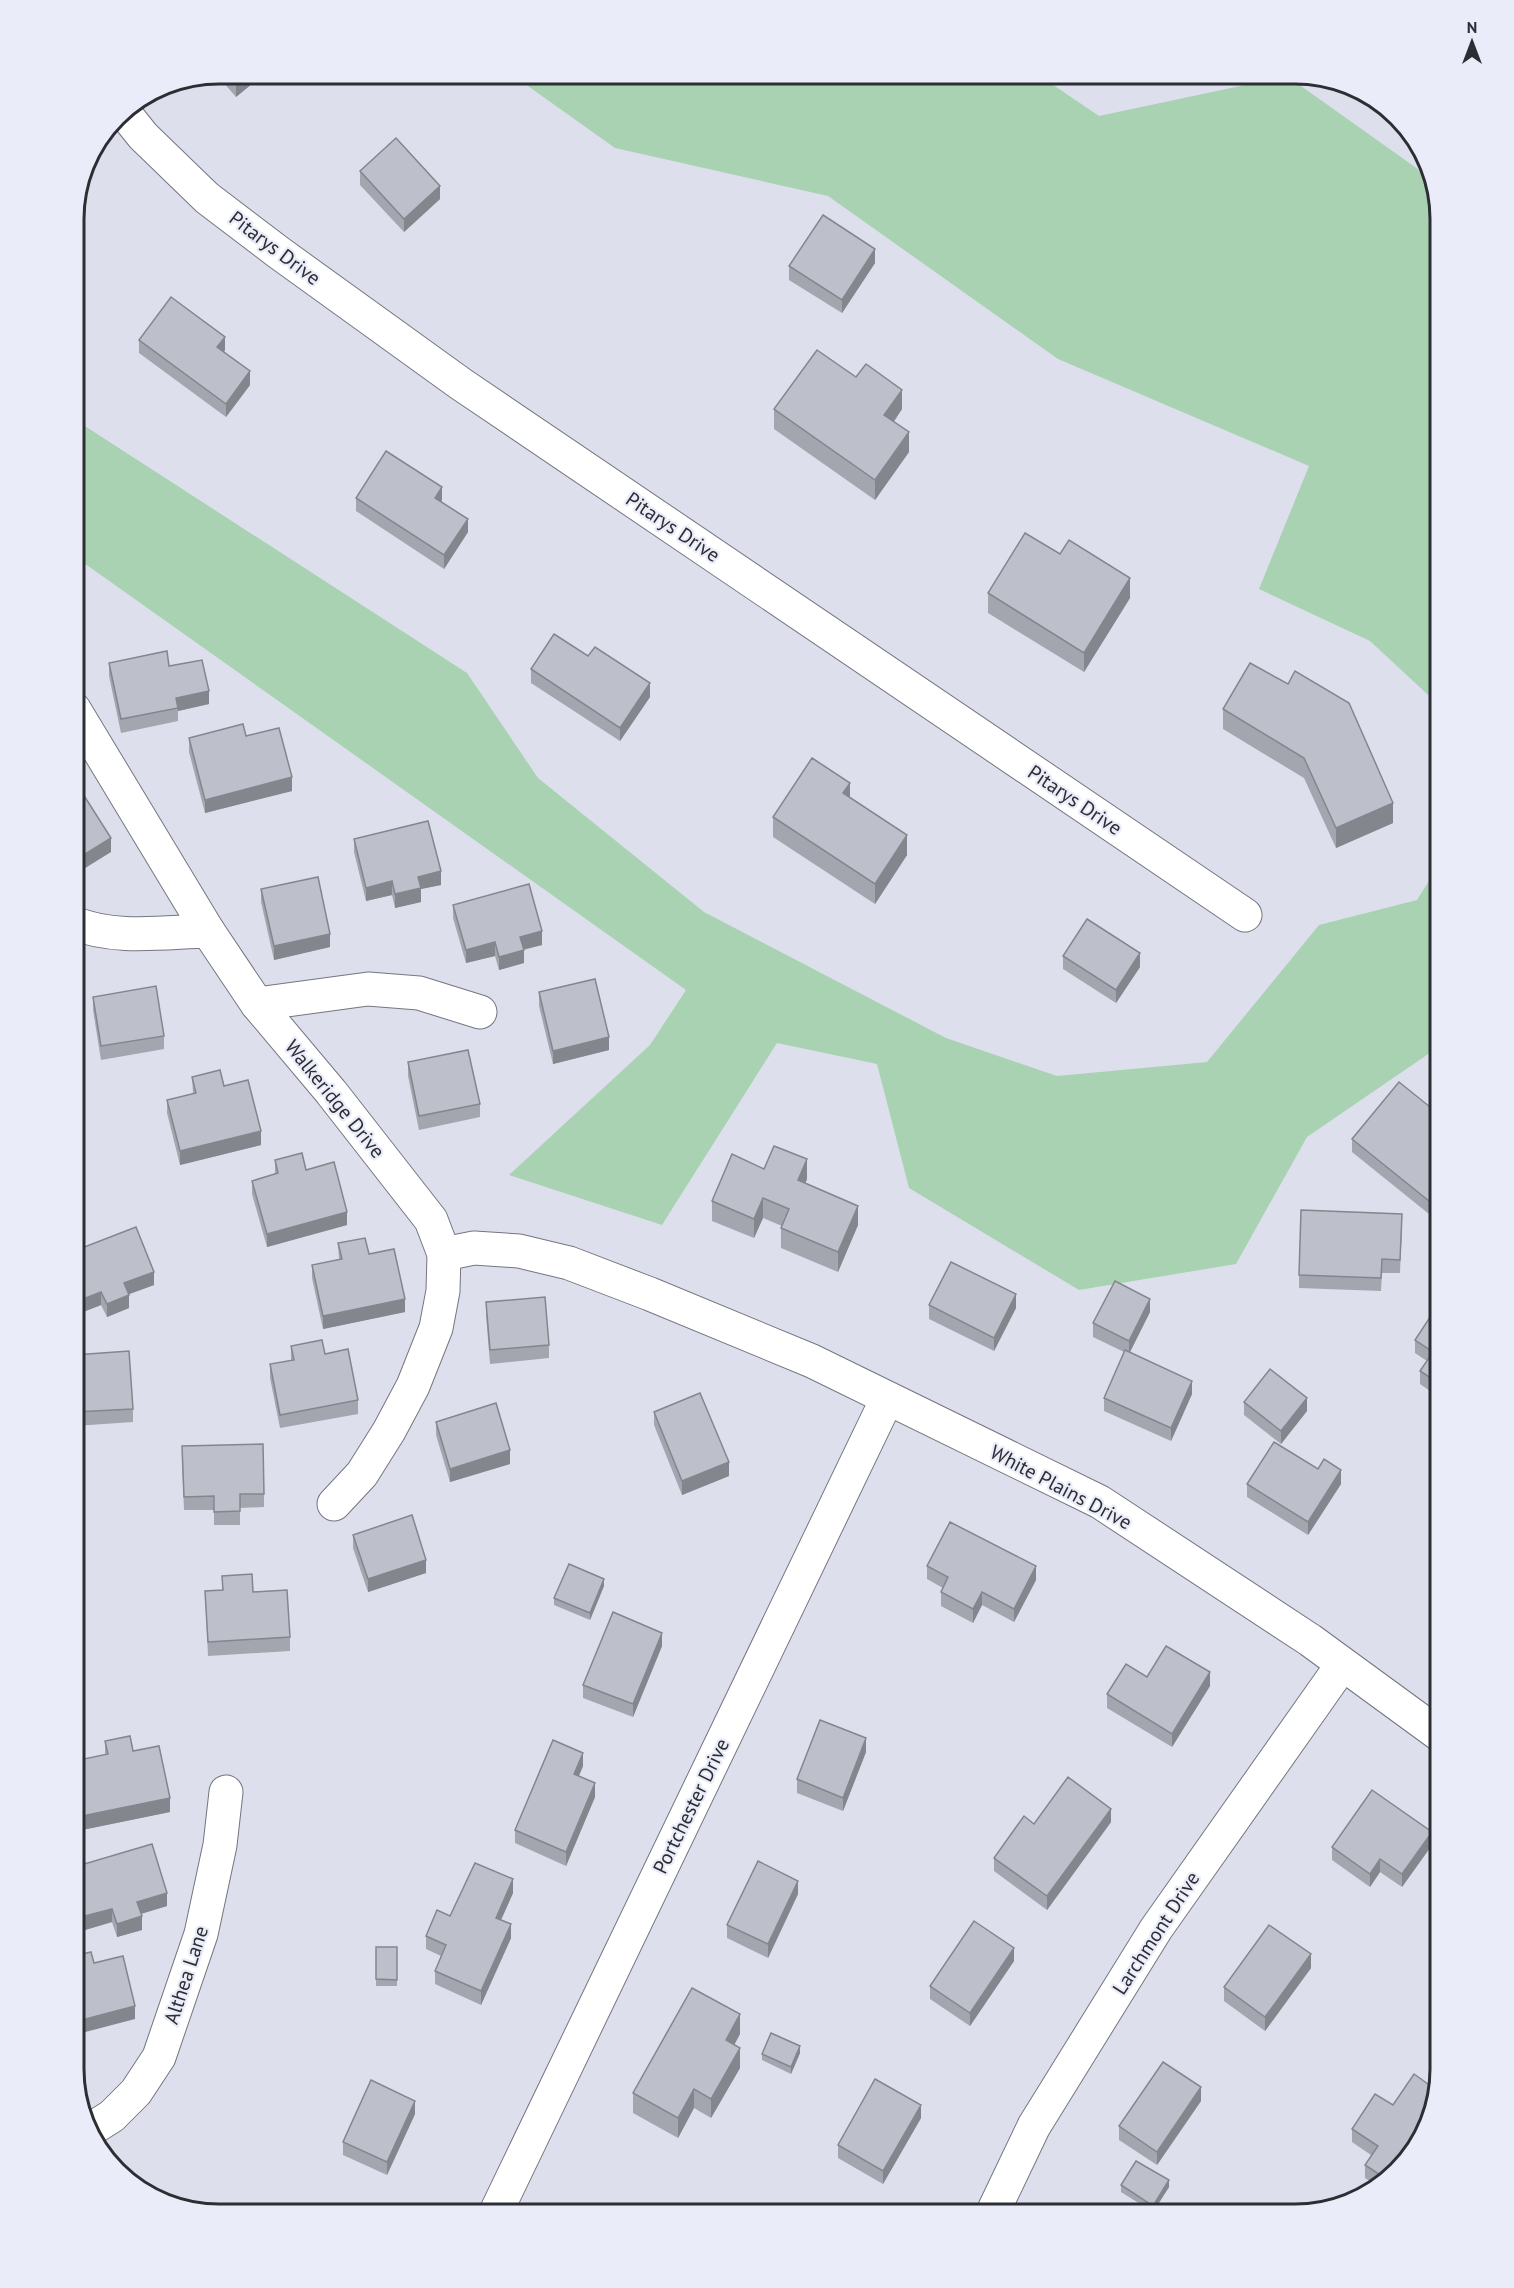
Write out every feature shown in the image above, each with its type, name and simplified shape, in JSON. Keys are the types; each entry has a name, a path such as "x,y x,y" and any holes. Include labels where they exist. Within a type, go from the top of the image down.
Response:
{"street":[{"name":"Pitarys Drive","path":"129,118 143,136 207,198 461,384 1245,915"},
{"name":"Walkeridge Drive","path":"84,726 208,931 256,1004 331,1092 431,1220 444,1254 443,1291 436,1328 413,1386 362,1474 334,1504"},
{"path":"84,925 104,931 130,933 208,931"},
{"path":"256,1004 368,989 419,993 480,1011"},
{"name":"White Plains Drive","path":"444,1254 474,1248 519,1251 569,1263 812,1361 1100,1503 1310,1640 1430,1728"},
{"name":"Portchester Drive","path":"500,2204 887,1399"},
{"name":"Larchmont Drive","path":"997,2204 1034,2126 1156,1929 1342,1665"},
{"name":"Althea Lane","path":"96,2126 112,2116 136,2092 159,2057 201,1934 220,1845 226,1791"}],"green space":[{"path":"525,84 1052,84 1099,116 1249,84 1298,84 1421,172 1429,201 1430,697 1370,641 1259,589 1309,466 1058,359 828,196 615,148"},
{"path":"84,425 467,673 538,778 704,912 946,1038 1057,1076 1207,1062 1319,925 1417,900 1430,879 1430,1053 1307,1137 1236,1264 1079,1290 909,1188 877,1064 777,1043 662,1225 509,1175 650,1045 686,990 84,563"}],"building":[{"path":"396,138 440,186 404,219 360,171"},
{"path":"823,215 875,249 842,300 789,266"},
{"path":"171,297 225,337 217,347 250,371 226,404 139,340"},
{"path":"817,350 856,377 866,364 902,390 884,415 909,432 875,480 774,409"},
{"path":"386,451 442,487 435,498 468,519 444,555 356,498"},
{"path":"1025,533 1060,554 1069,540 1130,578 1084,653 988,593"},
{"path":"554,634 588,656 595,647 650,683 620,728 531,669"},
{"path":"167,651 169,666 202,660 209,691 176,698 178,708 121,719 109,663"},
{"path":"1250,663 1288,684 1295,671 1349,703 1393,803 1336,828 1304,758 1223,709"},
{"path":"243,724 246,736 279,728 292,777 205,800 189,738"},
{"path":"812,758 850,783 843,793 907,835 875,884 773,817"},
{"path":"84,796 111,838 84,855"},
{"path":"428,821 441,871 418,877 421,888 395,894 392,881 366,888 354,839"},
{"path":"318,877 330,934 274,946 261,889"},
{"path":"529,884 542,931 520,937 524,950 499,957 495,942 466,950 453,905"},
{"path":"1087,919 1140,953 1116,990 1063,956"},
{"path":"595,979 609,1037 553,1051 539,992"},
{"path":"156,986 164,1036 101,1046 93,997"},
{"path":"468,1050 480,1104 419,1116 408,1062"},
{"path":"220,1070 224,1086 248,1080 261,1131 180,1151 167,1100 196,1093 192,1077"},
{"path":"1399,1082 1430,1107 1429,1201 1352,1139"},
{"path":"774,1146 807,1159 798,1180 858,1206 838,1252 781,1228 789,1209 763,1198 754,1219 712,1201 732,1154 764,1169"},
{"path":"302,1153 306,1170 334,1162 347,1212 267,1234 252,1181 278,1173 275,1160"},
{"path":"1301,1210 1402,1214 1400,1260 1382,1259 1381,1278 1299,1275"},
{"path":"136,1227 154,1272 124,1283 129,1295 107,1304 101,1292 84,1299 84,1247"},
{"path":"365,1238 369,1254 394,1249 405,1299 323,1316 312,1265 342,1259 338,1243"},
{"path":"951,1262 1016,1294 994,1338 929,1305"},
{"path":"1115,1281 1150,1299 1129,1341 1093,1323"},
{"path":"545,1297 549,1345 490,1350 486,1302"},
{"path":"1430,1317 1430,1350 1415,1340"},
{"path":"322,1340 325,1354 348,1349 358,1400 280,1415 270,1364 294,1360 291,1346"},
{"path":"1125,1350 1192,1381 1171,1428 1104,1398"},
{"path":"129,1351 133,1409 84,1411 84,1354"},
{"path":"1430,1356 1430,1378 1420,1371"},
{"path":"1270,1369 1307,1398 1281,1431 1244,1402"},
{"path":"700,1393 729,1462 682,1481 654,1412"},
{"path":"496,1403 510,1450 450,1469 436,1422"},
{"path":"1274,1442 1318,1469 1324,1459 1341,1470 1308,1522 1247,1484"},
{"path":"263,1444 264,1494 240,1494 240,1511 214,1512 214,1496 184,1497 182,1446"},
{"path":"412,1515 426,1560 368,1579 353,1535"},
{"path":"950,1522 1036,1566 1014,1609 982,1592 973,1609 941,1592 948,1577 927,1566"},
{"path":"569,1564 604,1579 590,1613 554,1598"},
{"path":"252,1574 253,1592 287,1590 290,1637 208,1642 205,1591 223,1590 222,1576"},
{"path":"613,1612 662,1633 633,1704 583,1685"},
{"path":"1166,1646 1210,1672 1172,1734 1107,1694 1126,1664 1147,1677"},
{"path":"820,1720 866,1738 843,1798 797,1779"},
{"path":"130,1736 133,1751 159,1746 170,1798 84,1816 84,1759 108,1754 105,1741"},
{"path":"553,1740 583,1753 574,1774 595,1783 566,1852 515,1830"},
{"path":"1068,1777 1111,1809 1047,1896 994,1858 1024,1816 1034,1824"},
{"path":"1372,1790 1430,1831 1430,1835 1402,1874 1380,1859 1370,1874 1332,1847"},
{"path":"152,1844 167,1893 137,1902 142,1916 117,1924 112,1909 85,1916 84,1864"},
{"path":"758,1861 798,1881 768,1944 727,1925"},
{"path":"475,1863 513,1879 496,1918 511,1924 481,1991 435,1971 446,1945 426,1936 437,1910 450,1916"},
{"path":"974,1921 1014,1948 970,2013 930,1986"},
{"path":"1269,1925 1311,1954 1265,2017 1224,1987"},
{"path":"376,1947 397,1947 397,1980 376,1979"},
{"path":"91,1952 94,1963 123,1956 135,2006 84,2019 84,1954"},
{"path":"692,1988 740,2014 726,2040 740,2048 711,2099 694,2089 678,2118 633,2093"},
{"path":"771,2033 800,2046 791,2067 762,2054"},
{"path":"1163,2062 1201,2087 1157,2152 1119,2126"},
{"path":"1414,2074 1429,2085 1420,2121 1412,2137 1391,2165 1379,2174 1365,2165 1378,2146 1352,2129 1375,2094 1393,2105"},
{"path":"875,2079 921,2105 883,2171 838,2145"},
{"path":"371,2080 415,2101 387,2162 343,2142"},
{"path":"1136,2161 1169,2180 1154,2204 1150,2204 1121,2185"}]}
